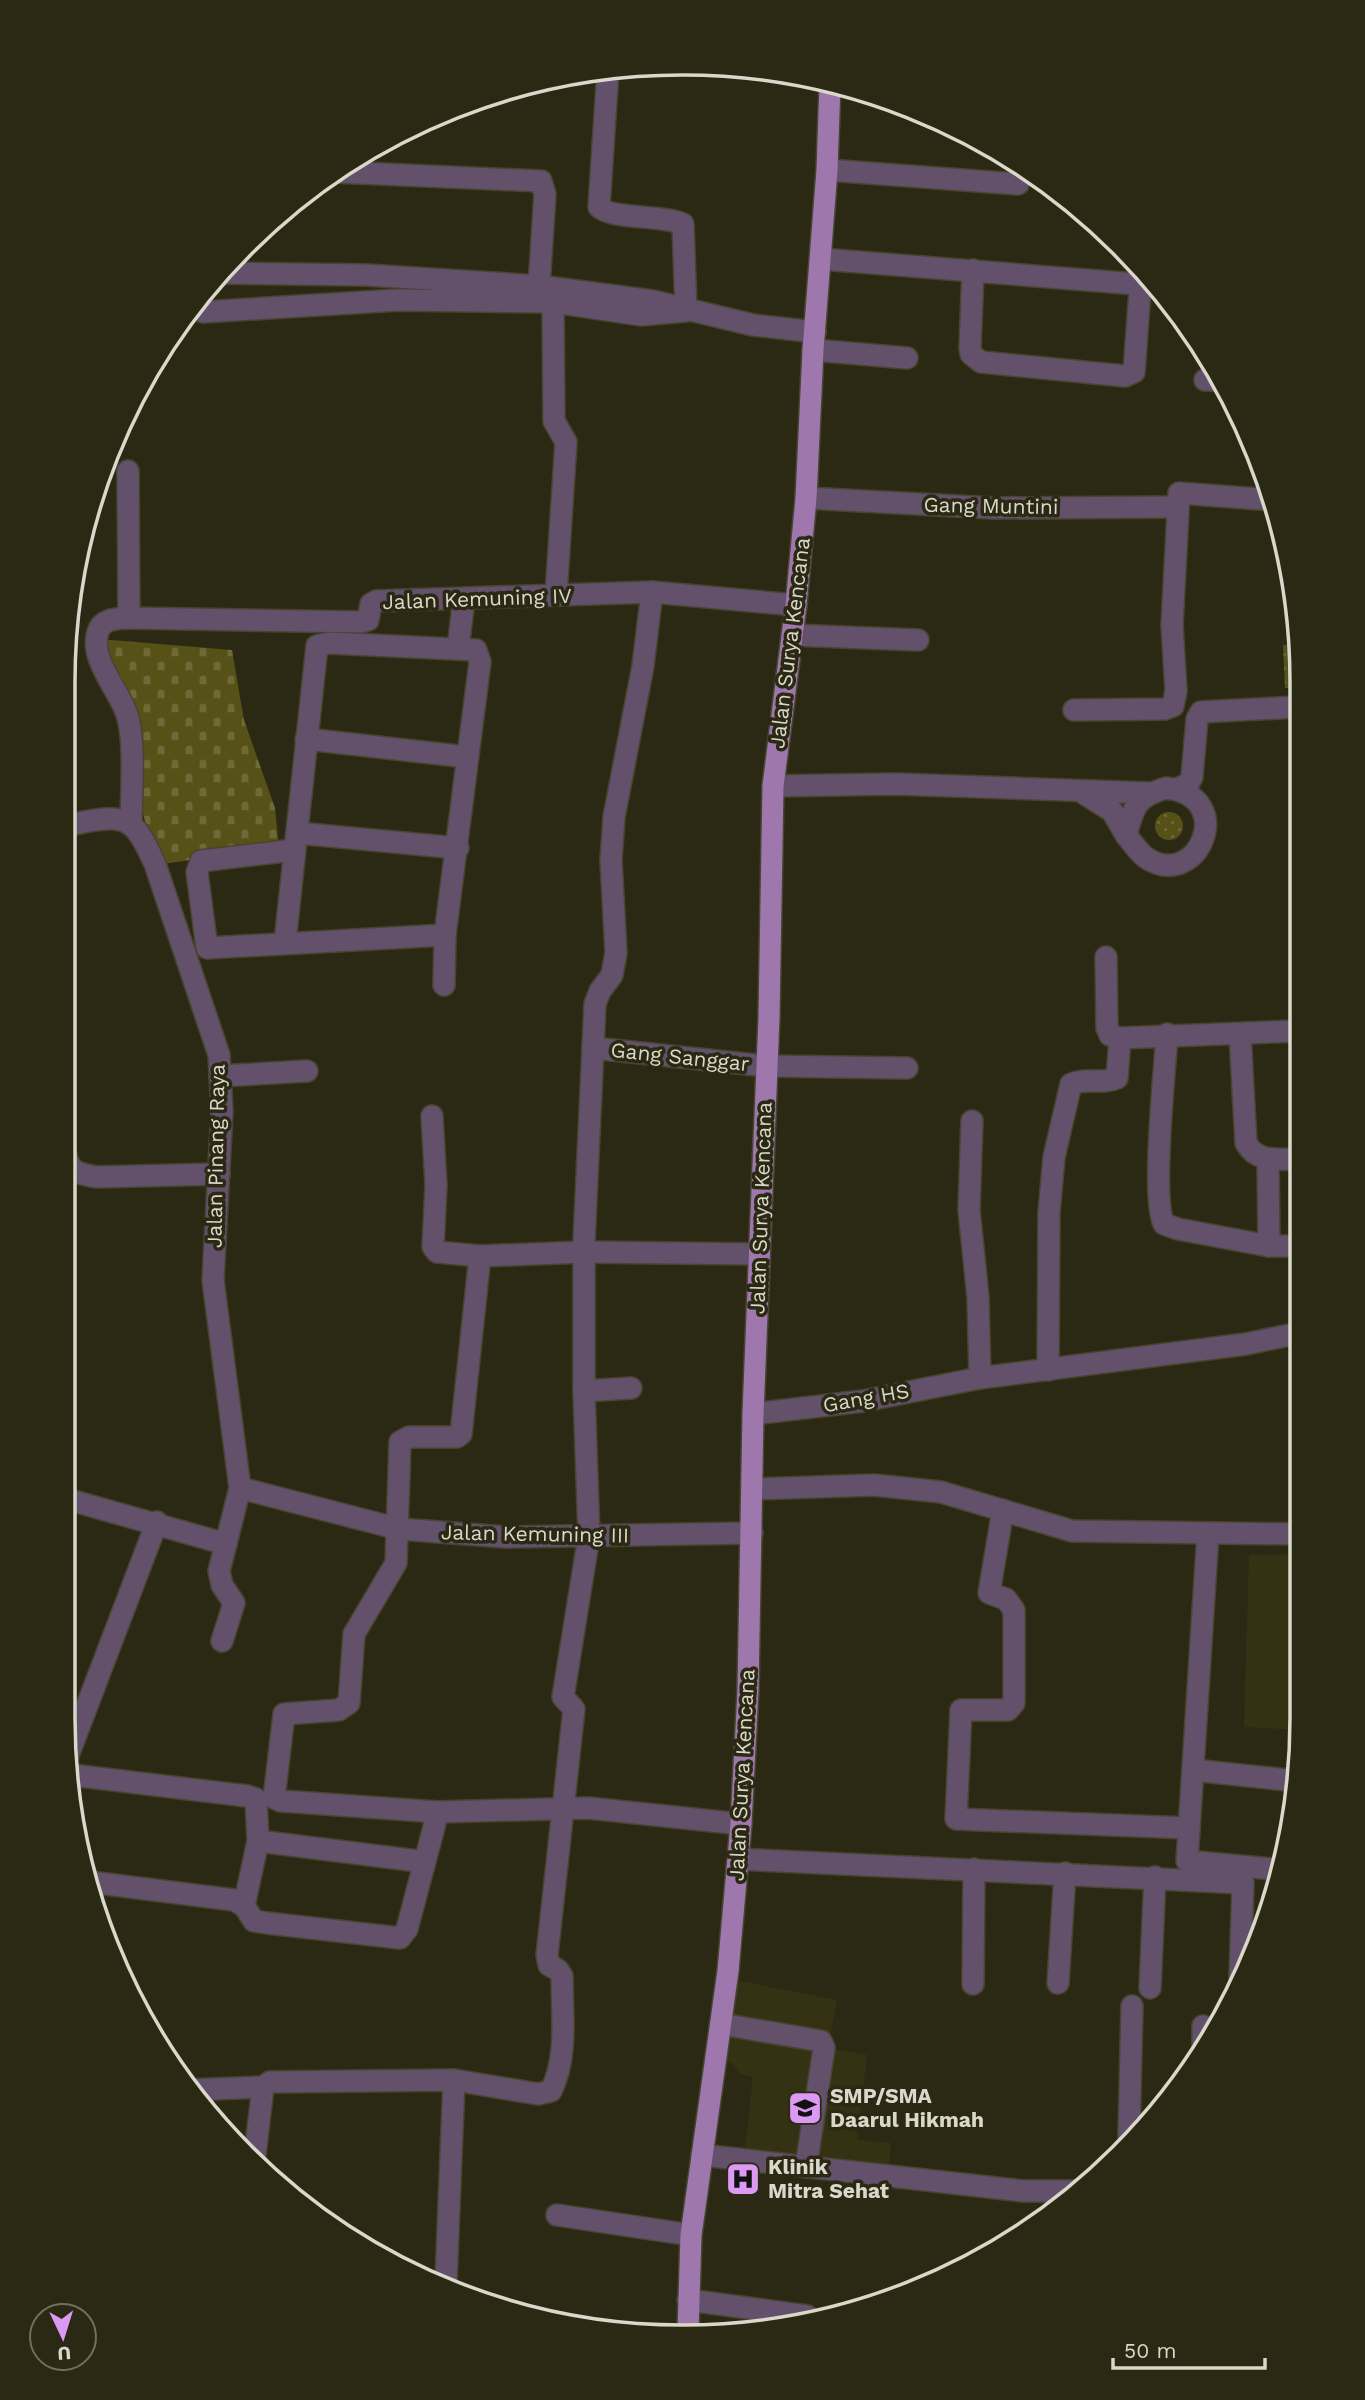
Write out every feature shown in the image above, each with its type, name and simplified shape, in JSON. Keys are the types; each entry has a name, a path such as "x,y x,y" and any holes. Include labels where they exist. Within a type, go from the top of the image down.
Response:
{"main road":[{"name":"Jalan Surya Kencana","path":"688,2325 691,2235 720,2024 741,1824 774,786 806,498 830,94"}],"street":[{"path":"607,80 598,207 605,212 643,215 683,224 686,311"},
{"path":"827,170 1018,184"},
{"path":"353,173 541,181 545,194 546,294 554,421 566,442 556,595"},
{"path":"821,259 973,270 1137,284 1140,290 1134,372 1125,376 981,362 971,354 970,348 973,270"},
{"path":"234,273 368,275 546,294 653,301 814,341 906,358"},
{"path":"203,313 399,300 546,294"},
{"path":"75,824 108,820 131,825 128,715 96,646 97,633 102,624 114,619 129,618 128,471"},
{"path":"1074,710 1165,709 1173,706 1176,691 1172,586 1180,493 1262,499"},
{"name":"Gang Muntini","path":"806,498 994,508 1177,507"},
{"path":"203,2089 263,2087 270,2082 454,2080 538,2094 551,2091 556,2082 562,2053 562,1976 549,1965 547,1955 574,1709 563,1697 589,1536 584,1391 584,1252 595,1004 600,991 612,975 617,953 611,860 614,817 643,666 652,592"},
{"name":"Jalan Kemuning IV","path":"129,618 361,622 368,620 371,604 376,601 652,592 796,604"},
{"path":"458,648 464,599"},
{"path":"792,635 918,640"},
{"path":"285,942 314,655 320,644 476,650 480,655 458,848 445,935 444,985"},
{"path":"1177,789 1188,784 1192,777 1197,719 1201,712 1290,707"},
{"path":"306,738 467,757"},
{"path":"774,786 896,784 1149,793 1166,788 1177,789 1195,800 1206,819 1204,840 1191,858 1181,863 1159,864 1140,853 1126,835 1121,822 1101,801 1088,795 1066,792"},
{"path":"1126,835 1132,812 1149,793"},
{"name":"Jalan Pinang Raya","path":"131,825 155,864 219,1055 219,1174 213,1280 240,1488"},
{"path":"445,935 207,948 198,869 204,861 295,841 458,848"},
{"path":"1106,957 1107,1028 1111,1035 1120,1038 1167,1034 1290,1031"},
{"path":"1167,1034 1159,1172 1164,1224 1178,1230 1269,1246 1290,1246"},
{"path":"1240,1034 1246,1143 1251,1153 1268,1159 1290,1159"},
{"path":"1048,1370 1049,1213 1054,1157 1065,1100 1071,1084 1079,1080 1112,1081 1116,1078 1120,1038"},
{"name":"Gang Sanggar","path":"593,1048 766,1066 907,1068"},
{"path":"220,1076 307,1071"},
{"path":"432,1116 436,1185 433,1249 437,1252 480,1256 584,1252 758,1254"},
{"path":"972,1121 970,1210 978,1297 979,1378"},
{"path":"1268,1159 1269,1246"},
{"path":"75,1171 97,1177 219,1174"},
{"path":"480,1256 461,1434 457,1437 409,1437 400,1442 399,1529 393,1573 354,1634 347,1707 284,1714 273,1794 281,1801 438,1812 615,1810 741,1824"},
{"name":"Gang HS","path":"752,1414 863,1401 979,1378 1246,1344 1290,1335"},
{"path":"584,1391 631,1388"},
{"path":"753,1489 813,1485 903,1487 941,1492 1072,1531 1290,1534"},
{"path":"222,1641 234,1602 219,1578 240,1488"},
{"name":"Jalan Kemuning III","path":"240,1488 399,1529 506,1537 752,1533"},
{"path":"75,1501 157,1522 226,1544"},
{"path":"1003,1510 989,1593 1006,1599 1014,1610 1014,1703 1008,1710 961,1710 956,1819 1188,1828"},
{"path":"76,1735 157,1522"},
{"path":"1208,1533 1187,1861 1270,1869"},
{"path":"1193,1770 1286,1780"},
{"path":"78,1776 252,1797 257,1804 258,1841 244,1906"},
{"path":"98,1883 218,1897 244,1906 254,1921 393,1939 402,1937 438,1812"},
{"path":"258,1841 418,1861"},
{"path":"738,1859 1065,1872 1243,1883 1241,1957"},
{"path":"973,1984 974,1869"},
{"path":"1058,1983 1065,1872"},
{"path":"1150,1987 1155,1877"},
{"path":"1129,2129 1132,2006"},
{"path":"720,2024 821,2041 824,2048 806,2167"},
{"path":"446,2277 454,2080"},
{"path":"256,2149 263,2087"},
{"path":"702,2155 1023,2190 1061,2191"},
{"path":"558,2215 691,2235"},
{"path":"688,2300 794,2314"}],"shaded area":[{"path":"1290,1554 1289,1729 1244,1727 1249,1555"},
{"name":"SMP/SMA Daarul Hikmah","path":"729,1979 837,2000 828,2048 867,2055 857,2140 891,2143 888,2177 744,2160 753,2077 740,2074 732,2063 717,2061"}],"green space":[{"path":"99,639 232,650 244,720 275,808 279,847 156,865"},
{"path":"1283,645 1288,645 1290,688 1285,688"},
{"path":"1169,812 1179,816 1183,826 1179,836 1169,840 1159,836 1155,826 1159,816"}],"place":[{"name":"SMP/SMA Daarul Hikmah","path":"805,2108"},
{"name":"Klinik Mitra Sehat","path":"743,2179"}]}
